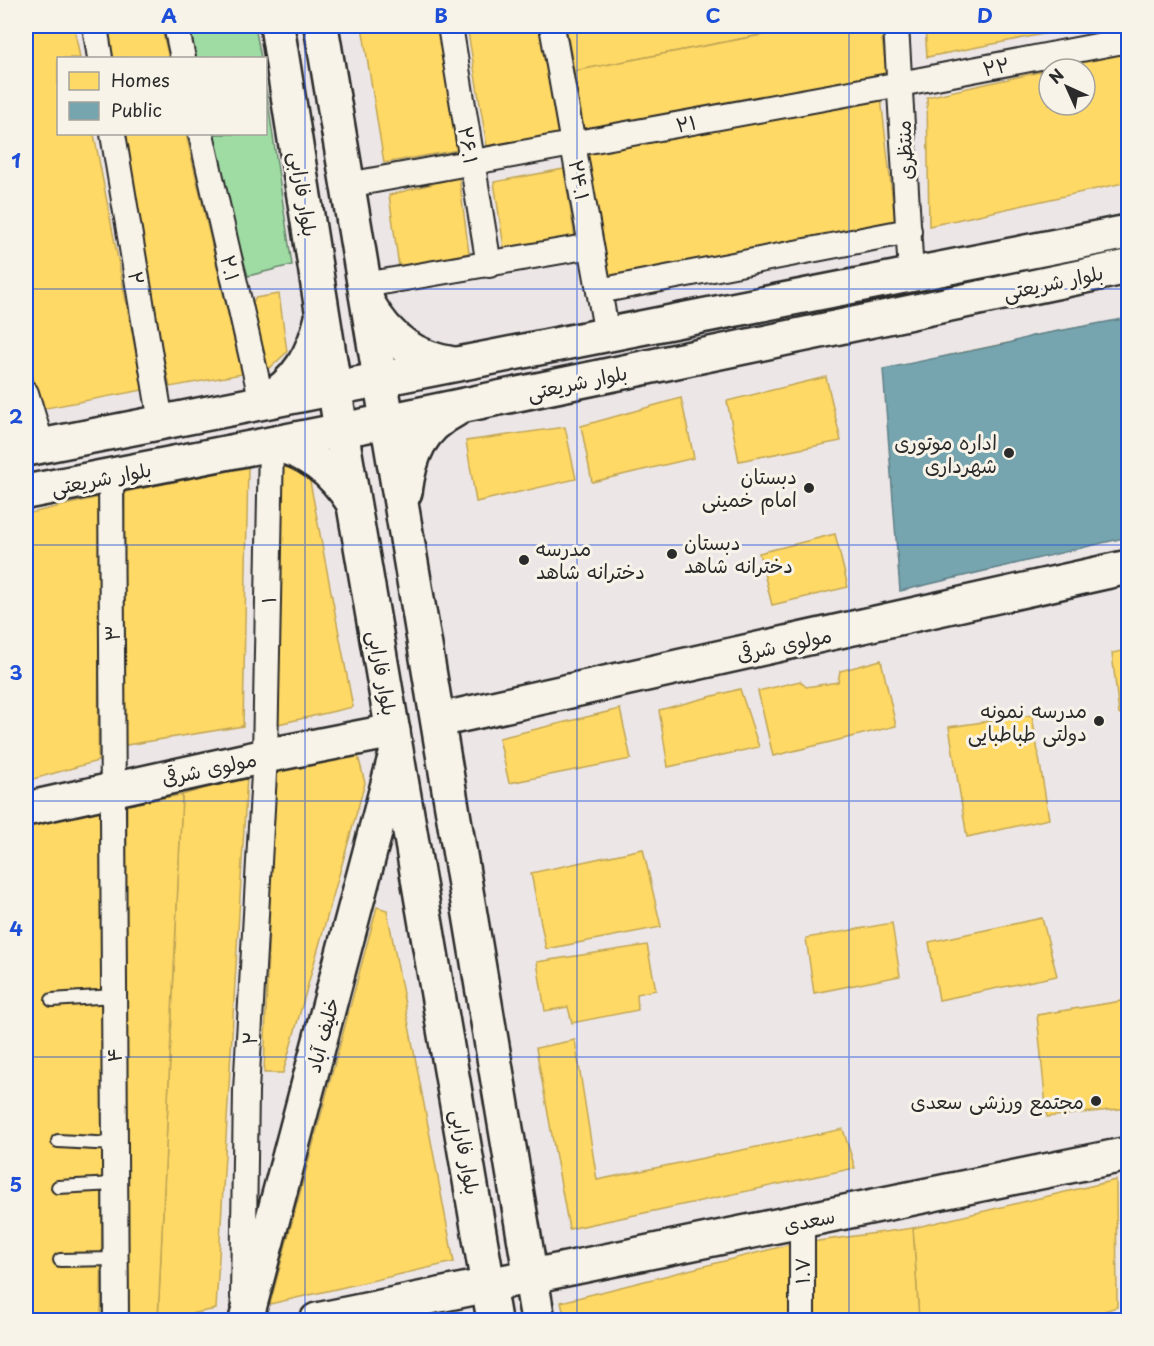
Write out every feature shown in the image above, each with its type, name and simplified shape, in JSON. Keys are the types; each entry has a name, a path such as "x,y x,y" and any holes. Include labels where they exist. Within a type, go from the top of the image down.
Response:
{"main road":[{"name":"بلوار فارابی","path":"277,26 341,430 494,1320"},
{"path":"321,26 538,1320"},
{"name":"بلوار شریعتی","path":"34,447 1128,232"},
{"name":"بلوار شریعتی","path":"26,492 468,405 1128,267"},
{"path":"366,293 382,327 404,345 433,359 458,364"},
{"path":"262,402 286,387 307,360 314,349 323,313"},
{"path":"458,364 436,377 432,384 433,394 439,400 450,404 468,405"},
{"path":"402,509 410,465 425,432 441,417 468,405"},
{"path":"271,444 304,453 321,465 333,475 354,505"},
{"name":"مولوی شرقی","path":"439,720 1128,567"},
{"name":"مولوی شرقی","path":"26,809 265,756 395,741"},
{"name":"خلیف آباد","path":"244,1320 395,741"},
{"name":"سعدی","path":"317,1320 1128,1154"}],"street":[{"path":"95,26 100,57"},
{"path":"176,26 183,57"},
{"name":"۲۶.۱","path":"450,26 489,265"},
{"name":"۲۴.۱","path":"552,26 607,335"},
{"name":"منتظری","path":"896,26 911,274"},
{"name":"۲۲","path":"900,84 1128,40"},
{"name":"۲۱","path":"348,185 900,84"},
{"name":"۲","path":"113,135 161,422"},
{"name":"۲.۱","path":"201,135 262,402"},
{"path":"599,291 909,231"},
{"path":"366,293 489,265 591,246"},
{"path":"26,393 34,447"},
{"name":"۱","path":"265,756 271,444"},
{"name":"۳","path":"111,476 114,790"},
{"name":"۲","path":"244,1320 246,1091 265,756"},
{"name":"۴","path":"114,790 116,1320"},
{"name":"۱.۷","path":"802,1221 802,1320"}],"lane":[{"path":"52,1000 113,996"},
{"path":"58,1141 114,1144"},
{"path":"58,1186 114,1184"},
{"path":"60,1260 115,1259"}],"green space":[{"path":"185,26 255,26 261,57 192,57"},
{"path":"267,96 292,265 248,276 208,135 267,135"}],"building: Homes":[{"path":"26,26 74,26 80,57 57,57 57,135 94,135 143,390 41,409 26,357"},
{"path":"96,26 161,26 169,57 101,57"},
{"path":"362,26 438,26 458,150 384,163"},
{"path":"467,26 543,26 560,134 487,146"},
{"path":"566,26 808,26 574,71"},
{"path":"808,26 880,26 887,74 582,129 574,71"},
{"path":"925,26 1084,26 927,57"},
{"path":"1128,52 1128,182 929,226 927,97 1037,73 1037,117 1097,117 1097,59"},
{"path":"881,98 895,221 607,280 583,153"},
{"path":"116,135 186,135 242,374 170,387"},
{"path":"564,169 575,239 505,254 494,182"},
{"path":"459,177 469,253 399,267 389,195"},
{"path":"279,294 287,352 271,367 259,371 247,316 255,298"},
{"path":"1098,324 1113,406 1047,418 1032,336"},
{"path":"1009,343 1027,424 965,443 946,356"},
{"path":"826,377 841,441 739,461 727,401"},
{"path":"681,398 694,458 592,482 581,426"},
{"path":"565,427 576,479 476,502 466,441"},
{"path":"282,462 307,466 353,707 278,724"},
{"path":"248,466 243,726 120,746 125,492"},
{"path":"100,497 98,761 26,781 26,514"},
{"path":"835,534 848,587 772,605 759,553"},
{"path":"1128,650 1128,713 1119,714 1112,653"},
{"path":"881,660 896,726 773,756 758,691 800,681 806,687 838,682 840,671"},
{"path":"740,689 759,747 668,767 659,710"},
{"path":"620,709 631,759 509,783 499,738"},
{"path":"1032,715 1049,819 967,837 949,727"},
{"path":"356,748 365,783 283,1073 264,1073 274,768"},
{"path":"247,776 216,1309 158,1320 182,795"},
{"path":"182,795 158,1320 122,1320 127,804"},
{"path":"105,808 101,1320 26,1320 26,826"},
{"path":"643,849 661,927 546,949 531,873"},
{"path":"377,907 387,910 454,1262 270,1304"},
{"path":"1042,918 1057,976 939,1000 929,942"},
{"path":"892,923 900,976 814,993 806,938"},
{"path":"647,945 656,990 637,994 638,1010 572,1023 568,1007 545,1011 537,962"},
{"path":"1128,1000 1128,1108 1047,1117 1037,1015"},
{"path":"575,1040 597,1180 843,1129 855,1168 569,1229 536,1048"},
{"path":"1128,1175 1128,1320 1127,1320 1123,1176"},
{"path":"1116,1180 1117,1307 1076,1320 919,1320 913,1228"},
{"path":"913,1228 919,1320 812,1320 811,1242"},
{"path":"792,1244 792,1320 565,1320 561,1302"}],"building: Public":[{"name":"اداره موتوری شهرداری","path":"1128,318 1128,537 900,591 883,369 1009,343 1032,336"}],"place":[{"name":"اداره موتوری شهرداری","path":"1009,453"},
{"name":"دبستان امام خمینی","path":"809,488"},
{"name":"دبستان دخترانه شاهد","path":"672,554"},
{"name":"مدرسه دخترانه شاهد","path":"524,560"},
{"name":"مدرسه نمونه دولتی طباطبایی","path":"1099,721"},
{"name":"مجتمع ورزشی سعدی","path":"1096,1101"}]}
